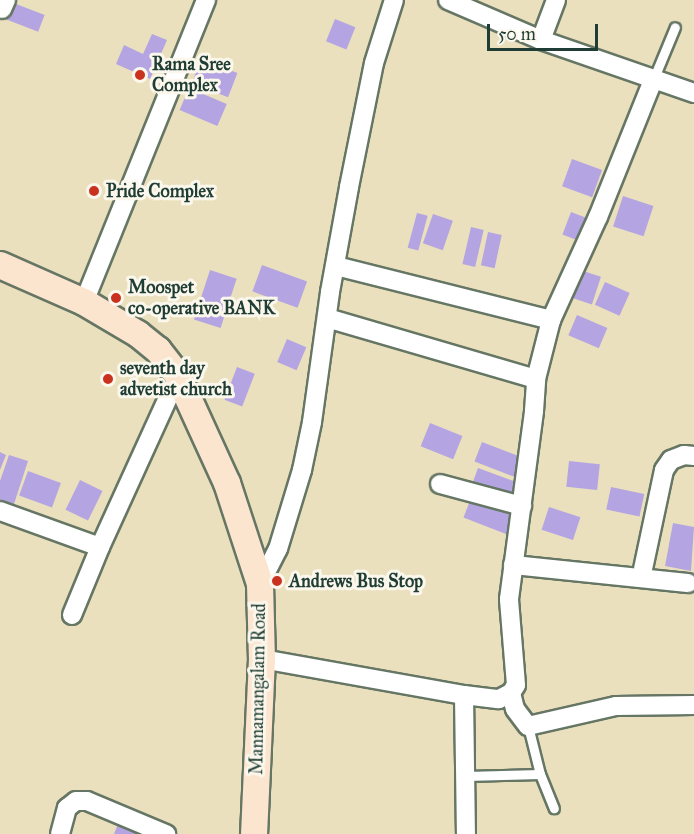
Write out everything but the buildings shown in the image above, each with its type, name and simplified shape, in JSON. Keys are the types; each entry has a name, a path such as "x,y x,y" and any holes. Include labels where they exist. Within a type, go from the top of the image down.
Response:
{"main road":[{"name":"Mannamangalam Road","path":"0,266 84,302 138,334 158,350 178,376 227,483 260,584 262,659 254,834"}],"street":[{"path":"84,302 206,0"},
{"path":"260,584 287,523 302,470 312,422 349,186 374,63 394,0"},
{"path":"448,0 541,40 694,93"},
{"path":"541,40 556,0"},
{"path":"262,659 464,695 499,699 511,693 516,686 509,598 534,411 536,379 551,320 598,217 653,80"},
{"path":"336,266 551,320"},
{"path":"327,318 536,379"},
{"path":"72,615 100,547 178,376"},
{"path":"643,568 664,470 671,460 684,455 694,456"},
{"path":"440,484 522,506"},
{"path":"0,511 100,547"},
{"path":"513,565 688,583"},
{"path":"511,693 515,709 528,726 616,706 694,705"},
{"path":"464,695 466,834"},
{"path":"60,834 68,807 76,801 87,801 166,834"}],"lane":[{"path":"653,80 675,27"},
{"path":"528,726 540,774 554,808"},
{"path":"466,776 540,774"}],"place":[{"name":"Rama Sree Complex","path":"140,75"},
{"name":"Pride Complex","path":"94,191"},
{"name":"Moospet co-operative BANK","path":"116,298"},
{"name":"seventh day advetist church","path":"108,379"},
{"name":"Andrews Bus Stop","path":"277,581"}]}
